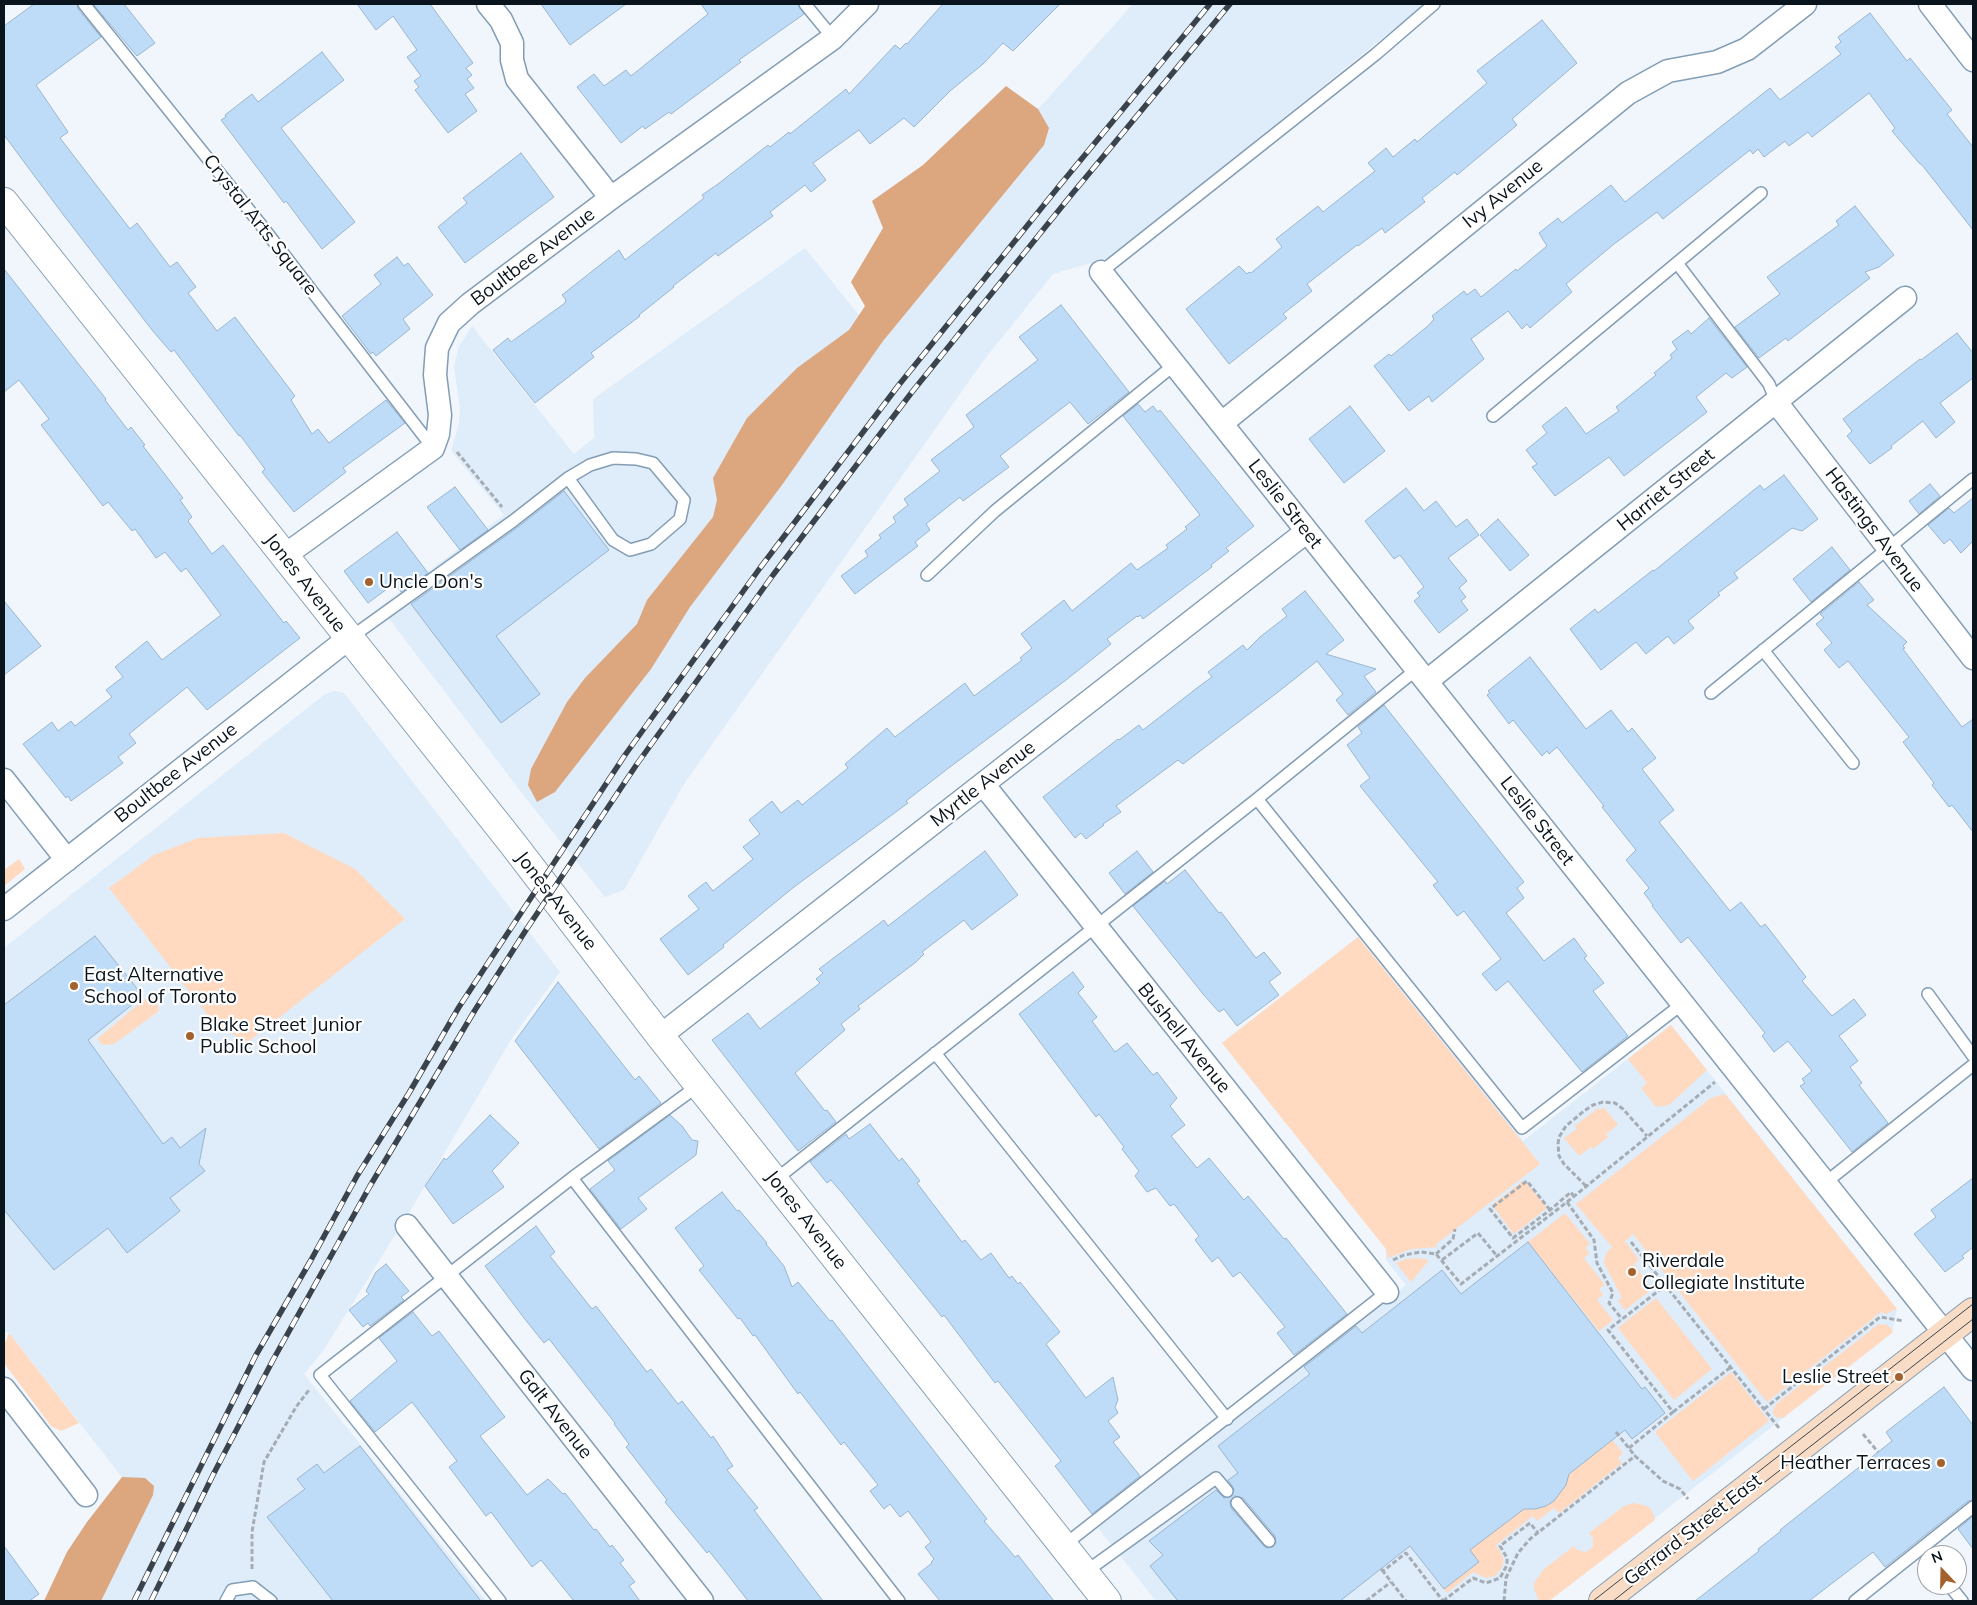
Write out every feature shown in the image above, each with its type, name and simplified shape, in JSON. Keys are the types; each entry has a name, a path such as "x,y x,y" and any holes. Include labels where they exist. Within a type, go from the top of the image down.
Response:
{"main road":[{"name":"Gerrard Street East","path":"1603,1601 1973,1312"}],"street":[{"path":"488,4 501,20 512,43 512,60 518,80 611,198"},
{"name":"Boultbee Avenue","path":"436,441 440,415 435,375 437,348 449,323 470,304 611,198 832,38 867,4"},
{"name":"Ivy Avenue","path":"1222,424 1628,92 1668,71 1717,62 1747,49 1805,4"},
{"path":"1930,4 1973,60"},
{"name":"Jones Avenue","path":"4,202 513,844 660,1036 1107,1601"},
{"name":"Leslie Street","path":"1101,272 1973,1370"},
{"name":"Harriet Street","path":"1422,675 1776,402 1905,298"},
{"name":"Hastings Avenue","path":"1776,402 1973,658"},
{"path":"284,556 436,441"},
{"name":"Myrtle Avenue","path":"660,1036 1306,532"},
{"name":"Boultbee Avenue","path":"4,909 349,638"},
{"path":"4,780 67,860"},
{"name":"Bushell Avenue","path":"983,784 1386,1292"},
{"name":"Galt Avenue","path":"408,1226 702,1601"},
{"path":"4,1389 86,1495"}],"lane":[{"name":"Crystal Arts Square","path":"84,4 436,441"},
{"path":"805,4 832,38"},
{"path":"1101,272 1376,54 1434,4"},
{"path":"1493,416 1761,193"},
{"path":"1677,263 1769,384 1776,402"},
{"path":"927,575 994,511 1174,365"},
{"path":"349,638 513,521 568,478 590,465 613,458 636,459 653,463 684,500 680,518 651,544 630,550 613,540 568,478"},
{"path":"1711,693 1973,479"},
{"path":"1763,650 1854,763"},
{"path":"775,1180 1094,926 1257,799 1422,675"},
{"path":"1257,799 1522,1128 1682,1004"},
{"path":"1928,994 1973,1056"},
{"path":"935,1053 1227,1419"},
{"path":"1825,1183 1973,1065"},
{"path":"500,1601 320,1375 572,1178 699,1084"},
{"path":"572,1178 900,1601"},
{"path":"1063,1546 1227,1419 1386,1292"},
{"path":"1084,1573 1216,1478 1227,1491"},
{"path":"1237,1503 1269,1541"},
{"path":"1933,1545 1973,1508"},
{"path":"1855,1601 1917,1558"},
{"path":"226,1601 232,1590 253,1587 271,1601"}],"path":[{"path":"436,441 463,458 513,521"},
{"path":"1386,1264 1404,1255 1421,1252 1436,1254 1461,1284 1574,1197 1719,1078"},
{"path":"1586,1186 1558,1156 1559,1137 1566,1126 1572,1121 1593,1105 1604,1102 1615,1103 1623,1109 1647,1136"},
{"path":"1550,1210 1527,1181 1490,1209 1513,1238 1550,1210 1570,1192 1574,1197"},
{"path":"1567,1202 1594,1240 1597,1263 1613,1293 1610,1303 1622,1319"},
{"path":"1436,1254 1452,1239 1455,1229"},
{"path":"1442,1260 1478,1232 1497,1256"},
{"path":"1631,1242 1779,1428"},
{"path":"1666,1285 1608,1330 1673,1412"},
{"path":"1764,1409 1880,1317 1906,1321"},
{"path":"1629,1448 1731,1367"},
{"path":"253,1587 252,1532 264,1462 296,1407 320,1375"},
{"path":"1616,1432 1635,1456 1664,1481 1680,1488 1688,1498"},
{"path":"1863,1434 1878,1452"},
{"path":"1504,1601 1506,1578 1518,1553 1530,1539 1635,1456"},
{"path":"1406,1601 1382,1570 1406,1553 1443,1601 1473,1578 1486,1582 1500,1578 1507,1566 1507,1558 1500,1546 1530,1523 1538,1533"},
{"path":"1366,1601 1391,1582"}],"shaded area":[{"path":"1133,4 1425,4 1109,258 1053,274 984,360 684,784 624,890 605,897 528,801 380,607 504,515 451,451 459,423 460,409 454,366 459,346 472,326 574,454 594,438 593,399 805,248 870,329 1038,109"},
{"path":"1006,86 1038,109 1049,128 1044,145 883,341 782,485 690,607 651,669 555,792 537,802 528,785 531,769 567,702 585,678 637,624 647,600 713,517 717,500 713,478 747,418 797,368 849,330 865,306 851,282 883,228 872,201 923,165"},
{"name":"Blake Street Junior Public School","path":"334,691 344,693 560,972 512,1038 415,1203 323,1351 304,1374 486,1601 44,1601 67,1552 87,1522 122,1477 9,1333 4,1330 4,948 325,694"},
{"path":"284,833 355,869 405,919 248,1042 216,1026 109,888 154,855 198,838"},
{"path":"19,859 25,869 4,886 4,870"},
{"name":"Riverdale Collegiate Institute","path":"1358,937 1523,1141 1671,1025 1897,1309 1892,1333 1549,1601 1156,1601 1098,1528 1406,1285 1386,1260 1386,1249 1222,1043"},
{"path":"1358,937 1540,1164 1435,1245 1438,1247 1411,1249 1388,1258 1386,1249 1222,1043"},
{"path":"151,994 158,1004 159,1011 114,1044 103,1045 97,1039"},
{"path":"1671,1025 1707,1070 1669,1105 1656,1107 1641,1088 1647,1083 1628,1059"},
{"path":"1725,1094 1897,1309 1886,1314 1881,1312 1767,1402 1633,1234 1625,1241 1639,1260 1634,1264 1652,1289 1625,1310 1618,1301 1622,1298 1604,1263 1606,1253 1612,1247 1576,1204 1711,1098"},
{"path":"1604,1107 1618,1125 1606,1134 1608,1137 1593,1149 1591,1147 1579,1156 1564,1138 1577,1129 1575,1126 1598,1108 1600,1110"},
{"path":"1524,1180 1547,1208 1514,1234 1492,1205"},
{"path":"1565,1213 1590,1244 1585,1248 1590,1253 1584,1258 1605,1285 1599,1289 1603,1295 1597,1300 1613,1320 1599,1331 1528,1242"},
{"path":"1418,1258 1429,1260 1411,1282 1396,1263 1406,1259"},
{"path":"1656,1298 1712,1369 1674,1400 1618,1328"},
{"path":"1879,1324 1888,1325 1892,1329 1892,1333 1783,1418 1776,1417 1772,1412 1776,1404"},
{"path":"9,1333 79,1423 61,1431 51,1426 4,1363 4,1346"},
{"path":"1731,1372 1769,1421 1693,1481 1655,1432"},
{"path":"1610,1437 1623,1453 1618,1458 1622,1463 1559,1513 1554,1508 1537,1521 1533,1516 1496,1545 1503,1557 1503,1564 1495,1576 1486,1578 1473,1572 1447,1593 1444,1589 1478,1562 1468,1548 1491,1534 1524,1509 1535,1509 1546,1506 1554,1501 1566,1485 1569,1474 1602,1448"},
{"path":"122,1477 145,1478 154,1486 153,1495 101,1601 44,1601 67,1552 87,1522"},
{"path":"1634,1503 1647,1506 1652,1510 1655,1520 1549,1601 1539,1601 1534,1589 1534,1583 1544,1569 1574,1546 1577,1550 1586,1552 1593,1547 1593,1538 1589,1533 1624,1506"}],"building":[{"path":"34,4 77,4 78,9 101,37 36,85 68,132 60,138 130,229 137,223 170,267 177,262 196,287 188,293 217,331 235,317 295,396 291,400 312,434 318,429 329,443 386,400 405,423 343,468 346,472 294,512 262,472 265,469 240,435 174,350 171,352 152,330 4,135 4,26"},
{"path":"93,4 124,4 155,43 137,56"},
{"path":"357,4 430,4 473,63 466,68 472,75 467,79 474,88 465,94 477,111 448,133 415,90 419,87 414,81 421,76 407,57 417,50 393,16 376,30"},
{"path":"541,4 626,4 570,45"},
{"path":"701,4 798,4 804,14 739,60 741,62 671,114 669,112 645,129 643,126 621,143 577,87 594,74 604,86 626,70 631,76 708,14"},
{"path":"943,4 1060,4 1013,51 1003,43 983,64 950,91 914,127 904,118 870,144 859,130 813,163 826,180 811,192 805,185 770,212 773,216 718,256 716,253 673,286 640,316 591,353 594,357 535,403 493,350 508,338 511,342 565,303 566,300 562,295 619,250 625,260 704,198 702,195 768,145 770,147 789,132 790,134 846,89 849,94 895,45 900,49 907,44"},
{"path":"1870,13 1907,61 1910,58 1952,110 1947,114 1973,147 1973,230 1922,165 1892,131 1895,128 1869,93 1812,137 1808,132 1789,146 1785,141 1764,157 1758,149 1753,154 1750,150 1663,219 1657,212 1614,244 1566,284 1572,292 1530,328 1527,324 1522,329 1508,311 1471,339 1484,359 1432,402 1429,396 1409,411 1374,366 1389,354 1391,356 1429,325 1434,319 1432,316 1464,291 1467,295 1475,289 1481,297 1516,269 1517,271 1547,246 1539,233 1558,218 1562,223 1611,185 1625,202 1770,88 1780,100 1841,54 1835,47 1841,42 1838,37"},
{"path":"1542,20 1577,63 1512,119 1517,125 1457,175 1455,172 1422,198 1425,202 1385,233 1382,228 1357,245 1307,284 1312,291 1283,314 1287,318 1229,364 1186,309 1239,266 1247,274 1251,273 1282,247 1276,239 1318,206 1323,212 1375,171 1368,163 1386,148 1393,157 1415,139 1417,142 1487,83 1477,71"},
{"path":"322,52 344,80 281,128 355,222 322,249 286,201 284,203 221,120 252,94 258,102"},
{"path":"521,153 554,197 465,263 438,227 467,203 463,198"},
{"path":"1855,206 1894,255 1879,267 1865,272 1870,278 1788,341 1786,338 1759,358 1735,327 1780,294 1767,277 1839,225 1836,221"},
{"path":"397,257 404,266 408,263 433,295 403,319 410,329 376,356 373,352 371,354 342,316 381,284 374,275"},
{"path":"4,269 128,430 131,427 145,445 143,446 183,498 180,500 192,517 188,521 212,554 223,545 284,623 286,621 300,638 207,710 187,687 129,734 136,743 118,757 123,763 71,801 68,796 66,798 23,744 52,722 58,731 71,721 75,726 112,697 106,690 123,677 115,667 147,641 162,660 221,615 186,568 181,572 165,552 156,558 135,529 132,531 108,502 103,506 41,425 49,419 19,380 4,392"},
{"path":"1061,305 1129,392 1088,424 1070,402 1000,456 1009,467 963,501 960,497 926,524 930,530 915,542 918,546 855,594 841,576 868,556 865,551 881,538 879,535 896,522 893,517 908,505 904,499 940,471 931,460 974,427 966,415 1038,360 1019,337"},
{"path":"1709,318 1747,367 1732,378 1726,373 1696,397 1707,412 1624,476 1609,457 1555,496 1532,467 1537,464 1526,450 1547,433 1542,426 1566,407 1586,434 1619,411 1616,407 1656,375 1654,373 1672,358 1670,355 1677,349 1672,342 1688,330 1691,334"},
{"path":"1957,333 1973,353 1973,378 1940,403 1955,422 1936,438 1923,421 1870,464 1847,436 1852,431 1843,419 1920,359"},
{"path":"1138,404 1145,412 1153,406 1158,412 1160,410 1254,526 1226,548 1229,551 1211,565 1212,567 1143,619 1140,615 1137,616 1107,639 1111,644 906,801 908,803 794,887 688,975 660,939 699,909 688,896 706,882 713,891 753,859 743,847 760,834 749,820 772,801 781,813 798,800 802,805 848,768 845,764 887,728 895,737 965,683 974,696 1022,660 1020,658 1032,648 1021,634 1064,600 1072,611 1131,563 1137,570 1168,548 1166,545 1187,529 1185,527 1200,515 1123,416"},
{"path":"1350,406 1385,451 1344,483 1309,439"},
{"path":"1784,475 1818,519 1802,531 1792,528 1734,573 1738,578 1718,593 1720,595 1688,621 1694,628 1674,644 1668,636 1646,654 1636,642 1601,670 1570,629 1595,609 1598,613 1654,571 1760,485 1764,490"},
{"path":"1930,484 1940,496 1919,514 1909,501"},
{"path":"455,487 488,530 460,550 427,507"},
{"path":"1406,488 1424,511 1436,501 1456,527 1467,519 1479,535 1448,558 1467,581 1459,588 1466,597 1461,601 1468,610 1439,633 1414,601 1420,596 1417,593 1424,587 1400,555 1394,559 1365,521"},
{"path":"564,491 609,550 496,636 540,694 501,723 411,604 518,527"},
{"path":"1973,498 1973,541 1961,553 1950,539 1944,544 1928,525 1949,508 1954,513"},
{"path":"1498,519 1529,555 1510,571 1480,535"},
{"path":"397,532 428,573 401,592 395,583 368,603 344,571"},
{"path":"1832,547 1850,570 1811,602 1793,579"},
{"path":"1859,582 1874,600 1867,605 1907,642 1903,649 1962,727 1973,719 1973,832 1952,805 1949,807 1932,785 1934,783 1903,742 1909,737 1848,661 1839,668 1824,650 1832,643 1816,624 1824,618 1820,614"},
{"path":"1305,591 1344,640 1326,654 1376,669 1364,676 1376,692 1348,715 1336,700 1343,694 1317,661 1183,764 1178,760 1116,806 1121,812 1086,839 1081,833 1075,838 1043,797 1118,739 1139,725 1143,730 1212,677 1208,672 1243,645 1247,650 1287,616 1282,609"},
{"path":"4,601 41,646 4,675"},
{"path":"1530,657 1586,729 1611,710 1628,732 1632,728 1656,758 1642,769 1674,810 1659,822 1730,911 1741,902 1761,927 1765,924 1806,977 1802,981 1832,1016 1854,999 1866,1015 1839,1036 1858,1061 1850,1067 1862,1083 1859,1085 1888,1123 1852,1152 1800,1086 1805,1083 1802,1079 1812,1071 1788,1041 1774,1052 1762,1036 1765,1033 1688,937 1681,943 1652,906 1644,893 1649,888 1626,860 1636,850 1557,747 1549,754 1547,751 1542,756 1513,720 1509,724 1487,695 1490,693 1488,691"},
{"path":"1384,705 1524,882 1517,888 1524,898 1506,913 1544,961 1574,938 1587,956 1584,958 1604,983 1593,991 1628,1036 1582,1072 1508,981 1496,991 1482,974 1501,959 1464,911 1457,916 1433,885 1438,882 1360,786 1370,778 1347,745 1362,733 1358,727"},
{"path":"985,851 1018,895 972,930 964,920 922,952 924,954 916,962 858,1006 860,1009 841,1024 845,1030 795,1073 836,1122 798,1151 712,1040 748,1013 760,1029 820,983 816,979 823,973 819,969 884,920 888,926"},
{"path":"1137,851 1153,872 1125,894 1109,873"},
{"path":"1185,870 1219,913 1221,912 1256,958 1264,952 1281,973 1269,982 1279,995 1237,1026 1224,1009 1219,1012 1203,994 1133,906 1165,881 1167,884"},
{"path":"95,936 143,996 88,1040 163,1144 172,1137 180,1148 206,1128 199,1164 205,1171 170,1198 180,1211 127,1253 108,1228 54,1270 4,1210 4,1005"},
{"path":"1073,972 1084,987 1078,993 1097,1017 1092,1021 1115,1052 1127,1043 1153,1075 1157,1072 1177,1098 1170,1106 1185,1125 1171,1136 1197,1168 1209,1158 1244,1200 1248,1196 1284,1239 1286,1238 1347,1314 1294,1355 1277,1333 1285,1327 1240,1272 1233,1277 1218,1257 1212,1262 1195,1240 1199,1236 1174,1204 1170,1206 1156,1188 1147,1192 1135,1176 1139,1171 1122,1149 1124,1147 1099,1114 1096,1117 1019,1014"},
{"path":"558,982 635,1080 639,1076 661,1103 599,1149 515,1041"},
{"path":"490,1115 519,1143 492,1171 504,1187 453,1224 425,1186 444,1158 446,1160"},
{"path":"670,1115 682,1126 692,1140 698,1141 696,1155 638,1198 647,1209 621,1229 590,1189 615,1170 608,1161"},
{"path":"870,1124 899,1161 902,1158 920,1181 917,1183 962,1242 965,1240 981,1260 991,1253 1009,1278 1012,1276 1018,1284 1020,1282 1060,1332 1046,1344 1086,1398 1113,1377 1118,1400 1115,1407 1118,1413 1108,1421 1120,1437 1113,1442 1140,1476 1092,1514 1055,1466 1061,1461 998,1381 995,1383 944,1315 942,1317 831,1180 827,1183 810,1162 846,1134 849,1139"},
{"path":"1973,1178 1973,1247 1962,1256 1964,1258 1945,1272 1914,1234 1936,1217 1931,1210"},
{"path":"722,1192 767,1243 784,1266 792,1287 798,1282 830,1321 832,1320 987,1519 984,1521 1015,1557 1018,1555 1054,1601 940,1601 918,1574 932,1563 934,1559 925,1547 931,1542 908,1511 900,1517 890,1504 884,1509 870,1491 878,1485 844,1442 841,1445 800,1392 798,1394 755,1335 753,1336 740,1318 738,1319 699,1270 704,1266 675,1228"},
{"path":"536,1226 555,1252 550,1256 592,1309 596,1306 647,1372 651,1369 678,1404 682,1401 711,1438 713,1436 733,1466 727,1470 758,1508 754,1510 823,1601 748,1601 709,1551 707,1553 665,1502 667,1500 626,1447 629,1444 615,1423 549,1339 544,1343 524,1318 485,1266"},
{"path":"1528,1242 1642,1389 1645,1387 1665,1413 1632,1439 1625,1430 1569,1474 1566,1485 1554,1501 1546,1506 1535,1509 1524,1509 1470,1550 1479,1562 1444,1589 1410,1546 1340,1601 1178,1601 1150,1566 1163,1555 1149,1541 1216,1490 1224,1498 1232,1496 1234,1489 1228,1480 1238,1473 1218,1446 1310,1374 1304,1367 1356,1326 1362,1333 1442,1270 1461,1294","holes":["1235,1496 1243,1498 1275,1536 1276,1543 1273,1547 1267,1548 1264,1546 1231,1508 1230,1501"]},
{"path":"386,1264 409,1291 401,1297 404,1300 370,1326 368,1323 363,1327 349,1310 369,1294 366,1291 376,1272"},
{"path":"413,1312 432,1336 439,1331 505,1417 480,1436 527,1495 548,1479 563,1494 565,1493 594,1530 596,1529 610,1547 612,1545 624,1560 620,1563 635,1582 629,1586 640,1601 574,1601 541,1560 532,1567 491,1512 486,1516 449,1467 457,1461 412,1402 375,1432 350,1401 397,1361 379,1338"},
{"path":"1944,1387 1973,1425 1973,1500 1968,1501 1885,1567 1873,1552 1809,1601 1695,1601 1759,1551 1758,1549 1780,1530 1892,1441 1886,1432"},
{"path":"360,1446 481,1601 333,1601 267,1517 305,1489 297,1479 317,1464 324,1473"},
{"path":"1973,1516 1973,1549 1958,1529"},
{"path":"4,1546 39,1594 29,1601 4,1601"}],"tram line":[{"path":"1593,1601 1973,1304"},
{"path":"1613,1601 1973,1319"}],"railway":[{"path":"134,1601 256,1355 357,1176 409,1093 459,1007 625,755 760,568 898,386 1060,185 1210,4"},
{"path":"151,1601 214,1473 273,1360 370,1186 475,1010 637,764 773,575 912,392 1072,194 1230,4"}],"place":[{"name":"Uncle Don's","path":"369,582"},
{"name":"East Alternative School of Toronto","path":"74,986"},
{"name":"Blake Street Junior Public School","path":"190,1036"},
{"name":"Riverdale Collegiate Institute","path":"1632,1272"},
{"name":"Leslie Street","path":"1899,1377"},
{"name":"Heather Terraces","path":"1941,1463"}]}
